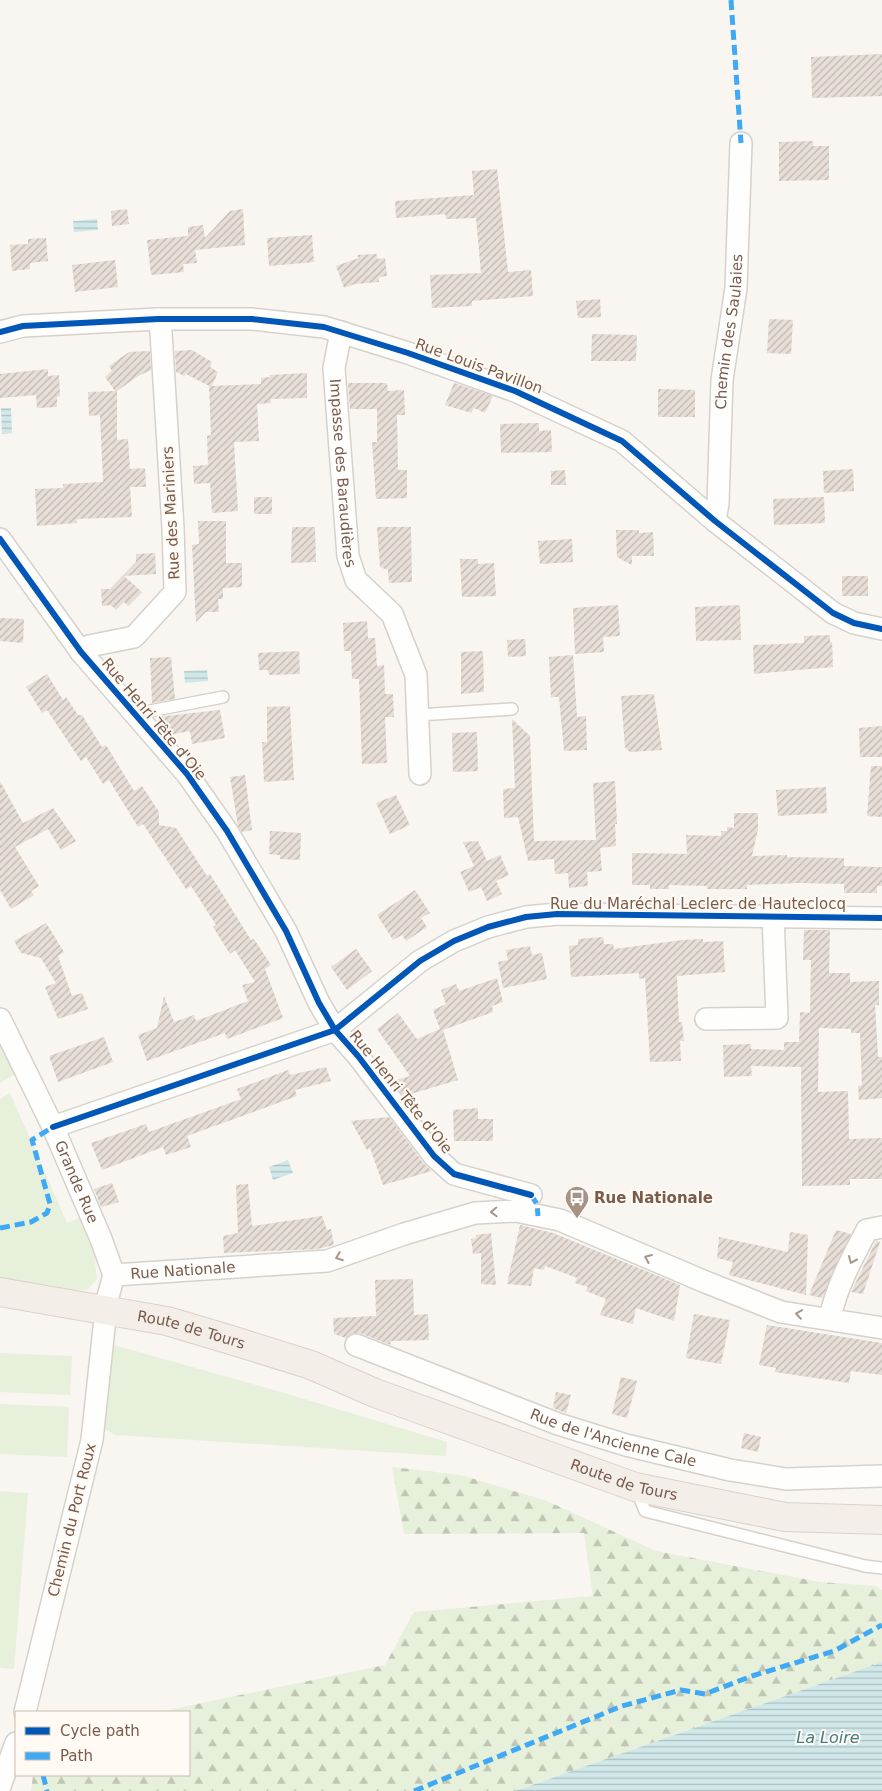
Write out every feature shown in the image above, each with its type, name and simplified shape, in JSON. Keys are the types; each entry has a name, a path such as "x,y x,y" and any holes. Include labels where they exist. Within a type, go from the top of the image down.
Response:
{"main road":[{"name":"Route de Tours","path":"0,1292 105,1317 375,1393 635,1487 785,1517 882,1520"},
{"name":"Route de Tours","path":"0,1310 105,1317"}],"street":[{"name":"Chemin des Saulaies","path":"715,521 718,503 722,380 736,288 741,143"},
{"name":"Rue Louis Pavillon","path":"0,332 23,326 158,319 252,319 324,327 408,352 515,391 616,438 715,521 833,613 854,623 882,629"},
{"name":"Rue des Mariniers","path":"81,652 89,646 134,637 175,592 161,332 158,319"},
{"name":"Impasse des Baraudières","path":"341,332 334,368 348,556 356,580 392,614 416,675 420,774"},
{"name":"Rue Henri Tête d'Oie","path":"0,539 81,652 187,774 227,831 286,931 319,1003 334,1030 358,1056 434,1156 454,1174 531,1195"},
{"name":"Rue du Maréchal Leclerc de Hauteclocq","path":"53,1127 334,1030 420,961 454,941 488,927 526,917 557,914 773,915 882,918"},
{"path":"706,1018 777,1018 773,915"},
{"name":"Grande Rue","path":"0,1019 53,1127 101,1239 114,1276"},
{"name":"Rue Nationale","path":"114,1276 327,1261 404,1234 476,1212 516,1211 560,1220 781,1312 830,1318 882,1328"},
{"path":"830,1318 832,1306 867,1230 882,1227"},
{"path":"105,1317 114,1276"},
{"name":"Chemin du Port Roux","path":"25,1711 92,1440 105,1317"},
{"name":"Rue de l'Ancienne Cale","path":"356,1345 558,1424 626,1445 730,1470 786,1479 882,1476"},
{"path":"0,1786 15,1747"}],"lane":[{"path":"139,719 150,711 222,696"},
{"path":"418,714 512,709"},
{"path":"635,1487 645,1511 865,1566 882,1568"}],"green space":[{"path":"0,1036 20,1071 0,1083"},
{"path":"10,1093 67,1223 79,1218 94,1254 97,1279 88,1289 73,1291 0,1281 0,1099"},
{"path":"114,1345 281,1392 447,1442 446,1456 115,1435 105,1429 106,1374"},
{"path":"0,1353 72,1356 70,1395 0,1392"},
{"path":"0,1404 69,1407 67,1457 0,1454"},
{"path":"392,1467 461,1475 547,1501 656,1551 820,1582 876,1586 882,1590 882,1662 515,1791 31,1791 33,1776 190,1776 190,1711 164,1711 385,1665 414,1612 593,1596 584,1533 404,1534"},
{"path":"0,1491 28,1493 14,1669 0,1668"}],"water":[{"path":"97,219 98,230 74,232 73,221"},
{"path":"1,408 11,408 12,433 2,434"},
{"path":"207,670 208,681 185,683 184,671"},
{"path":"288,1160 293,1173 273,1180 269,1167"},
{"name":"La Loire","path":"882,1662 882,1791 515,1791"}],"building":[{"path":"882,54 882,96 812,98 811,57"},
{"path":"813,141 813,146 829,146 829,180 779,181 779,142"},
{"path":"497,169 508,272 531,270 533,296 472,301 472,306 432,308 430,275 481,273 476,218 446,219 445,214 396,218 395,201 474,195 472,171"},
{"path":"127,209 129,224 112,226 111,211"},
{"path":"243,209 245,245 195,250 197,263 183,264 184,272 151,275 147,240 188,236 188,227 203,225 205,238 230,211"},
{"path":"312,235 314,262 269,266 267,238"},
{"path":"46,238 48,261 30,263 30,269 12,271 10,245 28,244 28,239"},
{"path":"377,254 377,259 385,258 387,276 379,277 379,282 355,284 344,288 336,266 359,258 357,255"},
{"path":"115,260 118,287 75,292 72,265"},
{"path":"600,299 601,317 578,318 576,301"},
{"path":"769,319 793,320 791,354 767,353"},
{"path":"592,334 637,335 636,361 591,361"},
{"path":"192,350 212,362 210,367 218,372 212,386 261,384 261,378 270,377 270,375 307,373 307,398 271,399 271,403 257,404 259,441 234,442 238,511 212,513 210,483 194,484 193,466 208,465 207,436 211,435 209,386 186,374 184,376 176,372 175,351"},
{"path":"150,351 151,370 138,376 117,391 117,440 128,439 130,469 145,468 146,487 130,487 132,517 77,519 77,523 37,526 35,489 63,488 63,484 103,482 100,415 89,416 88,392 115,391 105,377 112,371 109,366 129,352"},
{"path":"48,369 48,376 59,375 60,396 57,397 57,407 37,408 36,395 0,398 0,374"},
{"path":"348,383 387,383 388,391 404,390 405,415 397,415 398,470 407,470 407,498 376,499 372,442 377,442 377,409 350,409"},
{"path":"454,383 493,396 485,413 474,408 471,413 445,405"},
{"path":"658,389 695,390 695,417 658,417"},
{"path":"539,423 539,431 551,430 552,452 501,453 500,424"},
{"path":"853,469 854,491 824,493 823,471"},
{"path":"565,470 566,485 551,485 551,471"},
{"path":"254,497 272,497 272,514 254,514"},
{"path":"824,497 825,523 774,525 773,499"},
{"path":"198,521 226,521 226,563 242,563 242,587 223,588 223,599 218,599 219,612 206,612 196,622 192,545 199,544"},
{"path":"292,527 315,527 316,562 291,563"},
{"path":"377,527 411,527 412,582 389,583 388,570 380,567"},
{"path":"616,530 639,530 639,533 653,532 654,556 632,556 632,565 617,557"},
{"path":"572,539 573,562 540,564 538,541"},
{"path":"155,553 156,574 124,576 142,592 128,606 124,602 116,610 111,605 102,606 101,589 110,589 136,562 136,554"},
{"path":"460,559 478,559 478,564 494,563 496,596 462,597"},
{"path":"842,576 868,576 868,596 842,596"},
{"path":"618,605 620,636 603,637 604,652 575,654 573,608"},
{"path":"740,605 741,640 696,641 695,607"},
{"path":"0,618 24,619 23,643 0,641"},
{"path":"367,621 368,638 375,638 377,666 384,665 385,694 393,694 394,717 385,717 387,763 362,764 359,679 352,679 351,651 344,651 343,623"},
{"path":"830,635 833,667 754,674 753,645 804,643 804,636"},
{"path":"525,639 526,656 508,657 507,640"},
{"path":"299,651 300,674 269,675 268,670 259,670 258,653"},
{"path":"483,651 484,692 461,694 461,652"},
{"path":"573,655 577,717 586,716 587,750 564,751 559,697 551,697 549,657"},
{"path":"171,657 175,699 152,703 150,658"},
{"path":"47,674 63,700 66,697 78,715 82,715 102,747 106,745 134,791 142,786 159,812 159,825 176,828 207,876 210,874 251,940 254,939 271,965 265,969 283,1018 227,1039 225,1033 147,1061 138,1035 157,1028 164,996 174,1022 194,1015 196,1021 248,1001 242,985 255,982 235,950 230,954 213,927 216,925 191,886 186,889 143,824 138,827 109,780 103,784 86,757 81,761 47,710 42,713 26,687"},
{"path":"654,694 662,750 630,752 625,748 621,696"},
{"path":"290,706 294,780 264,782 262,742 267,742 267,707"},
{"path":"220,710 225,738 192,744 190,731 169,735 157,717"},
{"path":"512,719 530,736 534,841 596,840 593,783 615,781 616,846 600,848 602,871 587,872 588,886 569,888 568,873 555,874 554,859 528,861 518,817 504,818 503,789 515,788"},
{"path":"882,726 882,757 860,757 859,728"},
{"path":"477,732 478,771 453,772 452,733"},
{"path":"871,766 882,766 882,817 867,816"},
{"path":"245,775 252,830 242,832 238,826 230,777"},
{"path":"0,781 23,823 53,808 76,841 61,850 48,829 15,847 39,886 31,891 34,895 11,909 0,890"},
{"path":"826,787 827,813 778,816 776,790"},
{"path":"396,795 410,825 390,834 376,803"},
{"path":"734,813 758,813 758,829 752,856 787,855 787,857 844,858 844,866 882,867 882,886 877,886 877,893 844,893 844,884 747,885 747,889 707,889 707,886 669,885 669,889 650,889 650,885 632,885 632,853 687,854 686,835 721,836 721,831 727,831 727,827 734,828"},
{"path":"270,831 301,833 300,860 280,859 280,855 269,854"},
{"path":"478,841 487,861 500,855 509,875 496,881 502,894 487,901 481,887 469,892 460,872 474,866 463,842"},
{"path":"415,890 430,913 421,918 427,927 406,941 402,935 393,940 377,915"},
{"path":"46,923 64,952 58,956 72,996 82,993 88,1009 58,1019 45,987 56,983 41,958 21,953 14,941"},
{"path":"804,930 830,930 829,973 850,973 850,982 879,981 879,1005 875,1005 878,1057 882,1057 882,1098 859,1100 858,1086 862,1085 860,1033 851,1033 851,1029 819,1028 818,1092 848,1091 849,1139 882,1138 882,1179 850,1179 850,1185 802,1186 801,1067 751,1066 752,1076 724,1077 723,1045 751,1044 751,1049 784,1050 784,1042 799,1042 800,1012 810,1013 811,960 803,960"},
{"path":"603,937 604,944 613,944 614,949 683,940 723,941 725,972 677,976 679,1022 682,1022 684,1041 680,1041 681,1061 650,1062 645,978 639,979 639,973 571,977 569,946 578,945 578,939"},
{"path":"530,946 532,955 542,953 547,979 503,988 498,962 508,960 506,950"},
{"path":"356,949 372,971 347,990 331,967"},
{"path":"497,978 503,1002 492,1006 493,1012 443,1030 458,1080 404,1096 393,1081 410,1076 377,1029 398,1013 417,1039 440,1029 433,1010 446,1004 441,990 456,984 459,991"},
{"path":"104,1037 113,1062 58,1082 49,1056"},
{"path":"326,1067 331,1081 295,1090 297,1096 187,1136 191,1147 166,1155 163,1147 102,1170 91,1143 146,1124 149,1132 241,1099 237,1089 288,1070 290,1075"},
{"path":"478,1108 478,1119 493,1119 493,1141 454,1141 453,1110"},
{"path":"389,1117 424,1164 432,1171 383,1185 370,1148 367,1150 351,1121"},
{"path":"112,1183 119,1202 101,1207 94,1189"},
{"path":"248,1184 252,1226 322,1216 327,1230 331,1229 334,1245 317,1249 224,1253 223,1236 238,1233 236,1185"},
{"path":"520,1225 553,1233 680,1285 674,1321 636,1308 633,1324 600,1315 606,1299 586,1291 588,1287 575,1283 577,1278 545,1266 544,1270 534,1268 531,1286 507,1284"},
{"path":"836,1230 851,1234 822,1298 809,1295"},
{"path":"790,1232 808,1235 806,1295 729,1275 733,1262 717,1258 719,1237 788,1252"},
{"path":"491,1233 496,1285 481,1284 481,1253 473,1254 471,1239 476,1238 476,1235"},
{"path":"876,1241 880,1242 863,1294 851,1292"},
{"path":"413,1279 414,1315 428,1314 429,1340 390,1341 391,1345 360,1333 354,1333 346,1338 334,1334 333,1318 376,1316 375,1280"},
{"path":"694,1314 730,1320 721,1364 686,1358"},
{"path":"767,1325 882,1343 882,1375 851,1371 849,1383 775,1372 776,1368 759,1365"},
{"path":"621,1377 637,1381 627,1418 612,1414"},
{"path":"556,1392 571,1395 566,1413 553,1408"},
{"path":"744,1433 761,1437 758,1452 741,1448"}],"marked path":[{"path":"731,0 741,143"},
{"path":"0,1228 31,1222 47,1213 50,1204 32,1140 53,1127"},
{"path":"531,1195 537,1204 538,1216"},
{"path":"414,1791 622,1706 681,1690 705,1694 752,1676 834,1651 882,1625"},
{"path":"43,1776 47,1791"}],"cycle path":[{"path":"0,332 23,326 158,319 252,319 324,327 408,353 515,391 622,441 715,521 833,613 854,623 882,629"},
{"path":"0,539 81,652 187,774 227,831 286,931 319,1003 335,1030 358,1056 434,1156 454,1174 531,1195"},
{"path":"53,1127 335,1030 420,961 454,941 488,927 526,917 557,914 882,918"}],"place":[{"name":"Rue Nationale","path":"577,1219"}]}
